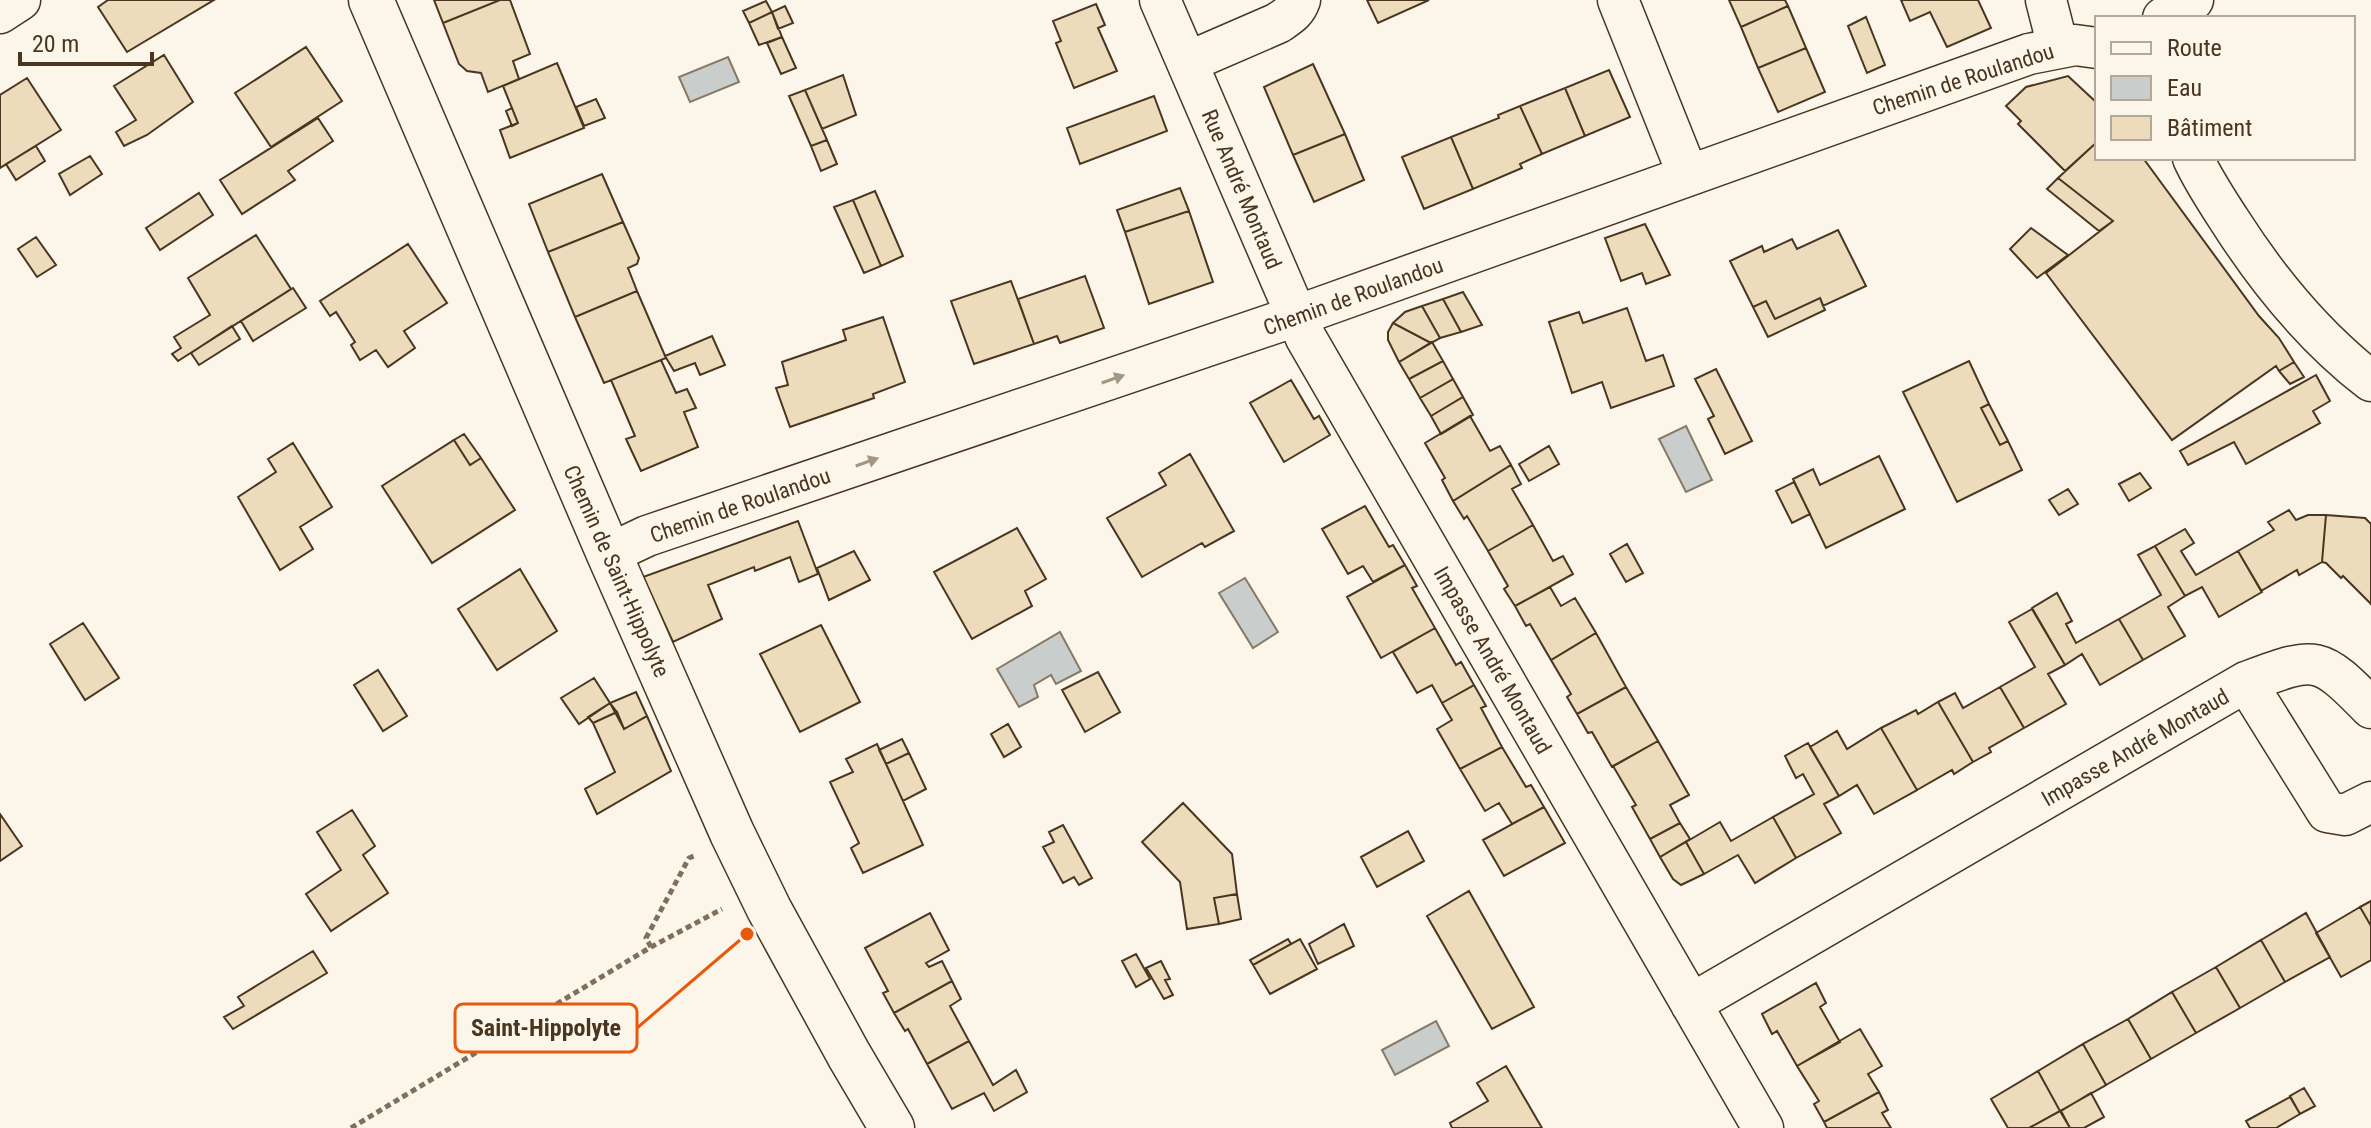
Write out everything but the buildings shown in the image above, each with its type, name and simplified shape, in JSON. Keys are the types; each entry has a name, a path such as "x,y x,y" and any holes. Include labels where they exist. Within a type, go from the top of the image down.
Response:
{"street":[{"path":"0,13 20,0"},
{"name":"Chemin de Saint-Hippolyte","path":"371,0 732,833 849,1055 892,1128"},
{"name":"Rue André Montaud","path":"1160,0 1296,316"},
{"path":"1188,62 1278,23 1291,15 1300,0"},
{"path":"1618,0 1688,175"},
{"path":"2046,0 2078,47"},
{"path":"2166,16 2193,0"},
{"name":"Chemin de Roulandou","path":"609,554 647,536 1296,316 2029,54 2078,47"},
{"path":"2194,160 2249,250 2285,298 2346,362 2371,381"},
{"name":"Impasse André Montaud","path":"1296,316 1763,1128"},
{"name":"Impasse André Montaud","path":"1691,1004 2246,682 2311,663 2339,675 2371,708"},
{"name":"Impasse André Montaud","path":"2246,682 2327,812 2345,815 2371,802"}],"path":[{"path":"651,947 646,938 689,858 732,833"},
{"path":"351,1128 651,947 759,889"}],"water":[{"path":"728,57 739,82 690,102 679,77"},
{"path":"1686,426 1712,480 1686,492 1659,439"},
{"path":"1245,578 1278,632 1253,648 1219,593"},
{"path":"1060,632 1081,671 1056,684 1051,675 1034,685 1038,697 1019,707 997,669"},
{"path":"1436,1021 1449,1046 1395,1075 1382,1050"}],"place":[{"name":"Saint-Hippolyte","path":"747,934"}]}
